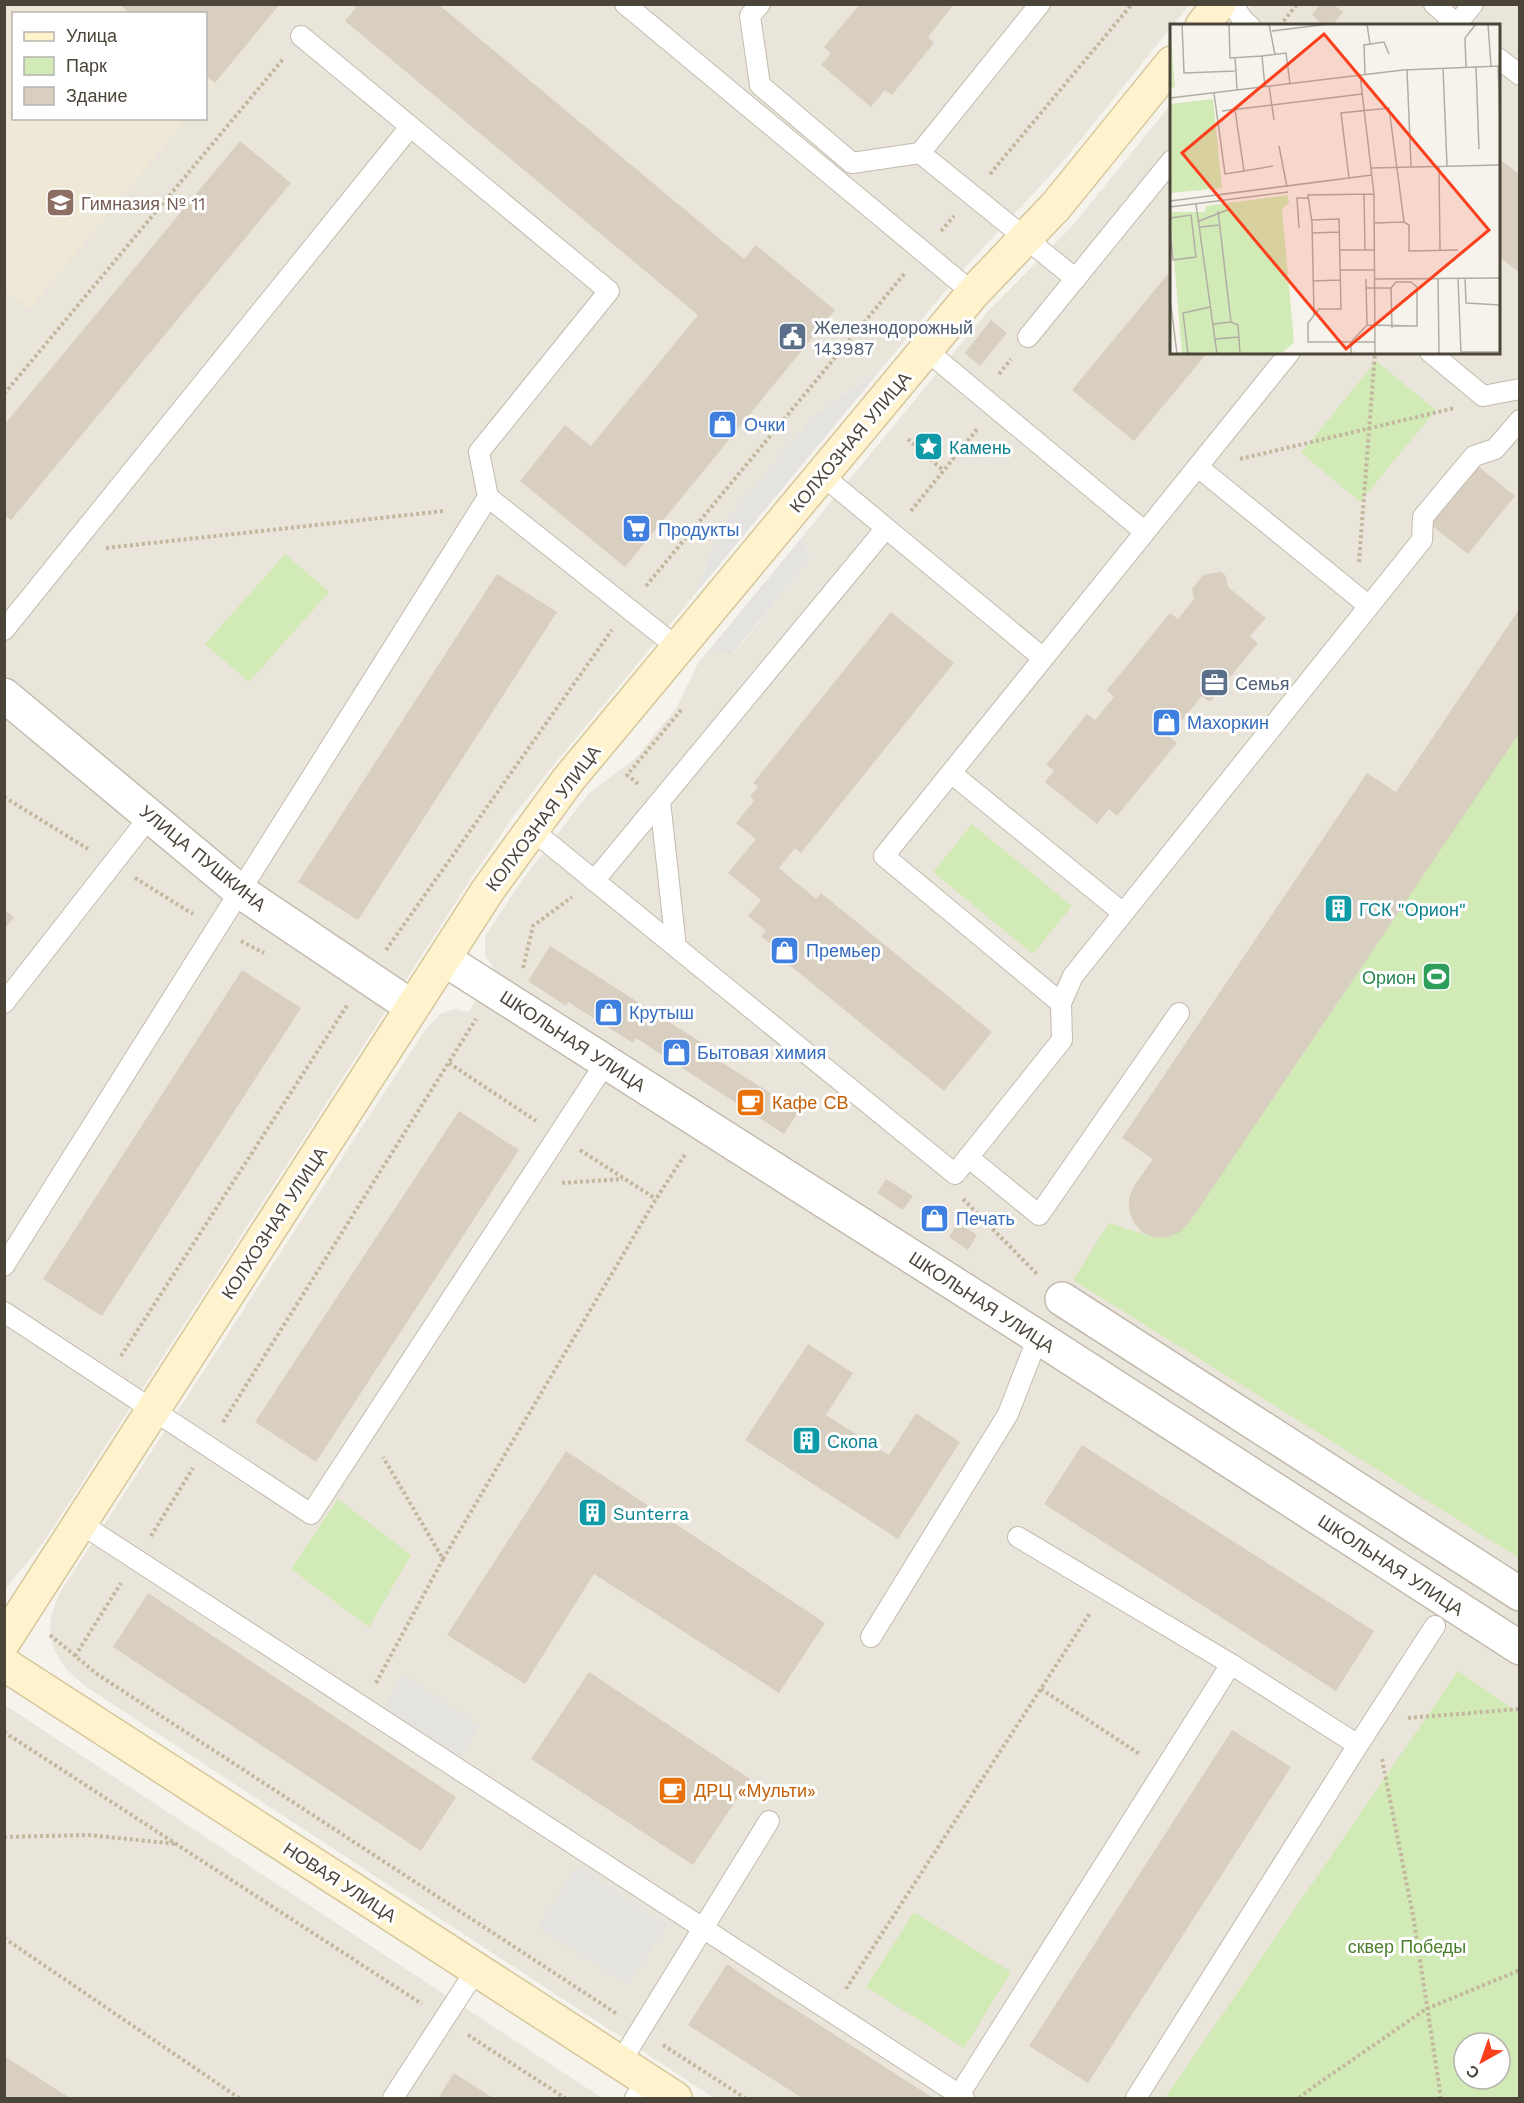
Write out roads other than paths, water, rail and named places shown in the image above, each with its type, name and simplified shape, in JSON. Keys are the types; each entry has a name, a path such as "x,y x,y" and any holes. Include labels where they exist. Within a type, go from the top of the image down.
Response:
{"street":[{"path":"1204,24 1219,4"},
{"name":"КОЛХОЗНАЯ УЛИЦА","path":"12,1629 412,1007 531,829 568,780 973,293 1062,198 1170,65"},
{"name":"УЛИЦА ПУШКИНА","path":"4,695 359,987 412,1007"},
{"name":"ШКОЛЬНАЯ УЛИЦА","path":"444,959 1038,1337 1520,1648"},
{"path":"1062,1299 1520,1594"},
{"name":"НОВАЯ УЛИЦА","path":"4,1664 620,2063 641,2089 675,2098"}],"lane":[{"path":"625,4 973,293"},
{"path":"760,4 750,16 760,85 852,163 920,153 1040,4"},
{"path":"1233,4 1248,24"},
{"path":"1434,4 1454,24"},
{"path":"1456,24 1473,4"},
{"path":"301,36 609,291 479,452 488,497 678,648"},
{"path":"1500,60 1520,75"},
{"path":"4,630 410,127"},
{"path":"798,148 813,129"},
{"path":"920,153 1076,279"},
{"path":"1028,337 1170,162"},
{"path":"926,350 1146,532"},
{"path":"1061,1004 884,856 1288,354"},
{"path":"1432,354 1483,396 1520,389"},
{"path":"531,829 955,1174 1062,1040 1061,1004 1073,976 1422,540 1423,517 1474,456 1495,449 1520,420"},
{"path":"1198,466 1369,606"},
{"path":"822,475 1044,658"},
{"path":"4,1266 488,497"},
{"path":"594,881 886,528"},
{"path":"951,773 1123,913"},
{"path":"660,801 676,947"},
{"path":"4,1003 150,816"},
{"path":"968,1157 1039,1215 1179,1013"},
{"path":"4,1312 310,1514 606,1062"},
{"path":"871,1637 1008,1414 1038,1337"},
{"path":"80,1523 961,2097 1231,1664"},
{"path":"1018,1537 1231,1664 1359,1745"},
{"path":"1136,2098 1435,1626"},
{"path":"620,2063 769,1821"},
{"path":"393,2098 476,1970"}],"place":[{"name":"Гимназия № 11","path":"60,203"},
{"name":"Железнодорожный 143987","path":"793,337"},
{"name":"Очки","path":"723,424"},
{"name":"Камень","path":"928,447"},
{"name":"Продукты","path":"637,529"},
{"name":"Семья","path":"1214,683"},
{"name":"Махоркин","path":"1166,722"},
{"name":"ГСК \"Орион\"","path":"1338,909"},
{"name":"Премьер","path":"785,950"},
{"name":"Орион","path":"1437,977"},
{"name":"Крутыш","path":"608,1012"},
{"name":"Бытовая химия","path":"676,1052"},
{"name":"Кафе СВ","path":"751,1102"},
{"name":"Печать","path":"935,1218"},
{"name":"Скопа","path":"806,1441"},
{"name":"Sunterra","path":"592,1513"},
{"name":"ДРЦ «Мульти»","path":"673,1790"}],"park label":[{"name":"сквер Победы","path":"1407,1946"}]}
